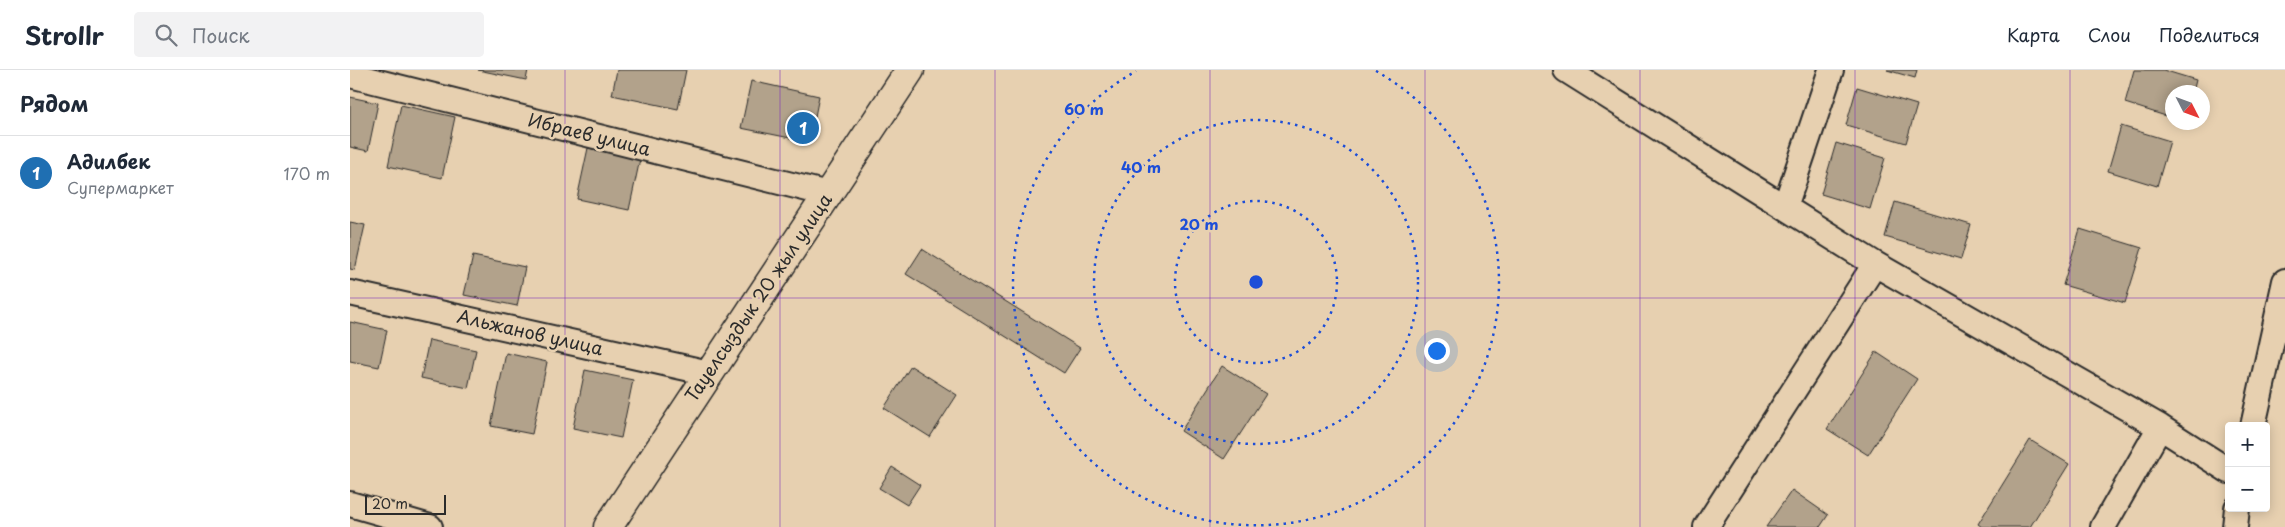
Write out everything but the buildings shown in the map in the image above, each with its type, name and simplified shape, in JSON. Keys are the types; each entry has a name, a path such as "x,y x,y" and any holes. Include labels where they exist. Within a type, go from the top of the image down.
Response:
{"street":[{"name":"Тауелсыздык 20 жыл улица","path":"608,527 910,70"},
{"path":"1785,207 1831,70"},
{"path":"1574,72 1875,264 2160,427 2225,468"},
{"name":"Ибраев улица","path":"350,75 828,194"},
{"path":"1706,527 1875,264"},
{"path":"2254,422 2285,281"},
{"name":"Альжанов улица","path":"350,293 709,373"},
{"path":"2103,527 2160,427"},
{"path":"350,504 430,527"},
{"path":"2235,527 2237,512"}],"place":[{"name":"Адилбек","path":"803,128"}]}
